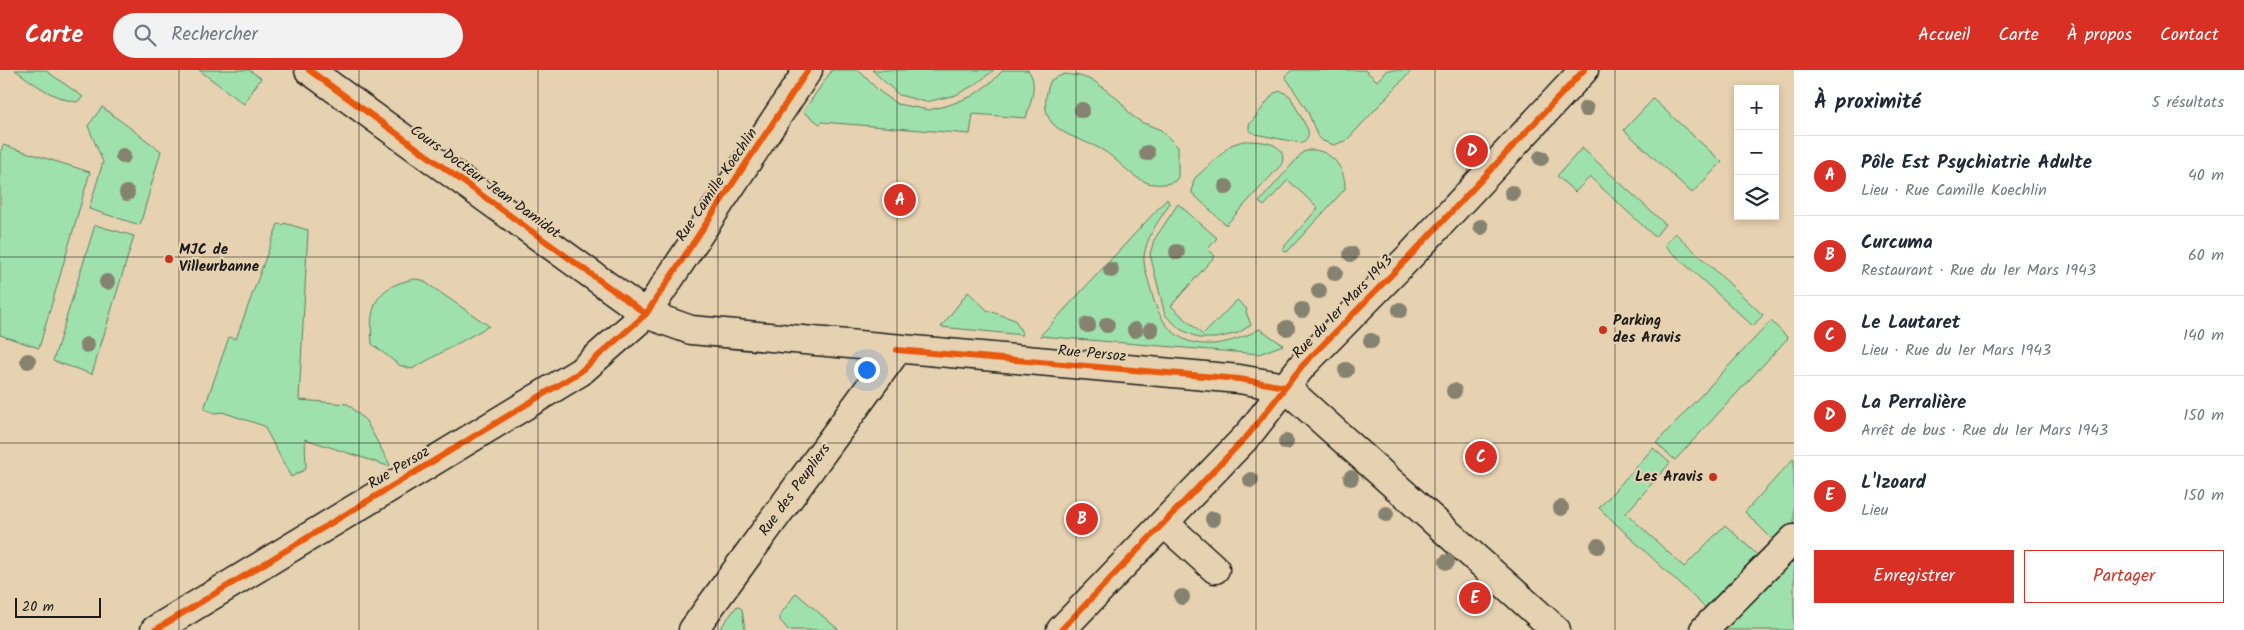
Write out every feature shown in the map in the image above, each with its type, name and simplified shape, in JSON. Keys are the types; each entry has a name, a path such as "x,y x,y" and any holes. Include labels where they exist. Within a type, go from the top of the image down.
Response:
{"street":[{"name":"Cours Docteur Jean Damidot","path":"309,70 646,314"},
{"name":"Rue Camille Koechlin","path":"646,314 808,70"},
{"name":"Rue du 1er Mars 1943","path":"1061,630 1249,434 1302,366 1412,254 1584,70"},
{"name":"Rue Persoz","path":"155,630 580,372 646,314 691,330 897,350 1240,379 1285,387"},
{"name":"Rue des Peupliers","path":"693,630 897,350"},
{"path":"1285,387 1556,630"},
{"path":"1164,523 1215,569"},
{"path":"1704,630 1794,539"}],"green space":[{"path":"15,70 45,70 83,97 77,102 60,98 44,90"},
{"path":"199,70 249,70 261,78 244,104"},
{"path":"832,70 858,70 879,91 897,104 929,110 972,96 993,81 1003,70 1028,70 1033,81 1033,94 1026,118 973,114 970,134 822,122 820,124 803,112"},
{"path":"872,70 994,70 976,84 956,95 926,102 899,95"},
{"path":"1292,70 1365,70 1377,81 1387,70 1412,70 1347,140 1334,145 1323,141 1317,135 1308,112 1285,76"},
{"path":"1064,74 1080,76 1094,81 1119,100 1131,115 1141,122 1161,130 1178,147 1178,177 1175,181 1158,184 1141,180 1101,149 1070,136 1053,124 1046,109 1047,91 1051,80"},
{"path":"1281,91 1290,96 1308,130 1307,138 1301,143 1255,134 1249,130 1249,125 1274,93"},
{"path":"1653,99 1722,162 1692,193 1624,130"},
{"path":"102,107 161,151 140,225 89,209 103,162 88,126"},
{"path":"1243,141 1264,142 1277,147 1283,156 1282,164 1226,225 1192,193 1193,183 1195,178 1231,145"},
{"path":"3,145 90,172 39,348 0,335 0,155"},
{"path":"1582,148 1665,224 1655,237 1590,177 1575,192 1557,176"},
{"path":"1310,150 1324,153 1336,162 1343,174 1345,189 1287,252 1282,249 1318,208 1288,180 1264,206 1259,202 1303,152"},
{"path":"1167,199 1169,203 1150,237 1145,250 1144,260 1147,277 1158,310 1167,325 1178,336 1192,342 1207,344 1224,342 1260,329 1283,345 1259,354 1040,336"},
{"path":"1178,204 1217,238 1208,249 1215,256 1171,306 1203,335 1237,300 1247,309 1246,312 1251,325 1238,333 1216,338 1199,338 1180,329 1165,315 1150,254 1154,240"},
{"path":"284,223 308,230 299,400 348,404 366,421 390,465 388,466 305,439 306,469 291,477 264,426 222,412 215,413 204,409 229,337 236,339 278,224 283,225"},
{"path":"95,225 134,236 92,374 53,361"},
{"path":"1675,233 1763,315 1753,326 1664,245"},
{"path":"414,279 422,280 489,326 412,369 399,365 372,344 371,331 373,309 382,293 390,287"},
{"path":"968,292 987,310 1015,320 1023,335 941,327"},
{"path":"1771,321 1788,338 1675,460 1656,443"},
{"path":"1653,448 1670,463 1626,513 1684,567 1725,525 1763,560 1713,615 1599,508"},
{"path":"1794,458 1794,527 1777,544 1745,512"},
{"path":"1794,557 1794,630 1723,630"},
{"path":"796,593 839,630 788,630 780,620 780,615"},
{"path":"737,606 742,609 745,630 719,630"}],"cycle path":[{"path":"309,70 646,314"},
{"path":"155,630 580,372 646,314 808,70"},
{"path":"1061,630 1249,434 1302,366 1412,254 1584,70"},
{"path":"897,350 1239,379 1285,387"}],"place":[{"name":"La Perralière","path":"1472,151"},
{"name":"Pôle Est Psychiatrie Adulte","path":"900,200"},
{"name":"MJC de Villeurbanne","path":"169,259"},
{"name":"Parking des Aravis","path":"1603,330"},
{"name":"Le Lautaret","path":"1481,457"},
{"name":"Les Aravis","path":"1713,477"},
{"name":"Curcuma","path":"1082,519"},
{"name":"L'Izoard","path":"1475,598"}]}
